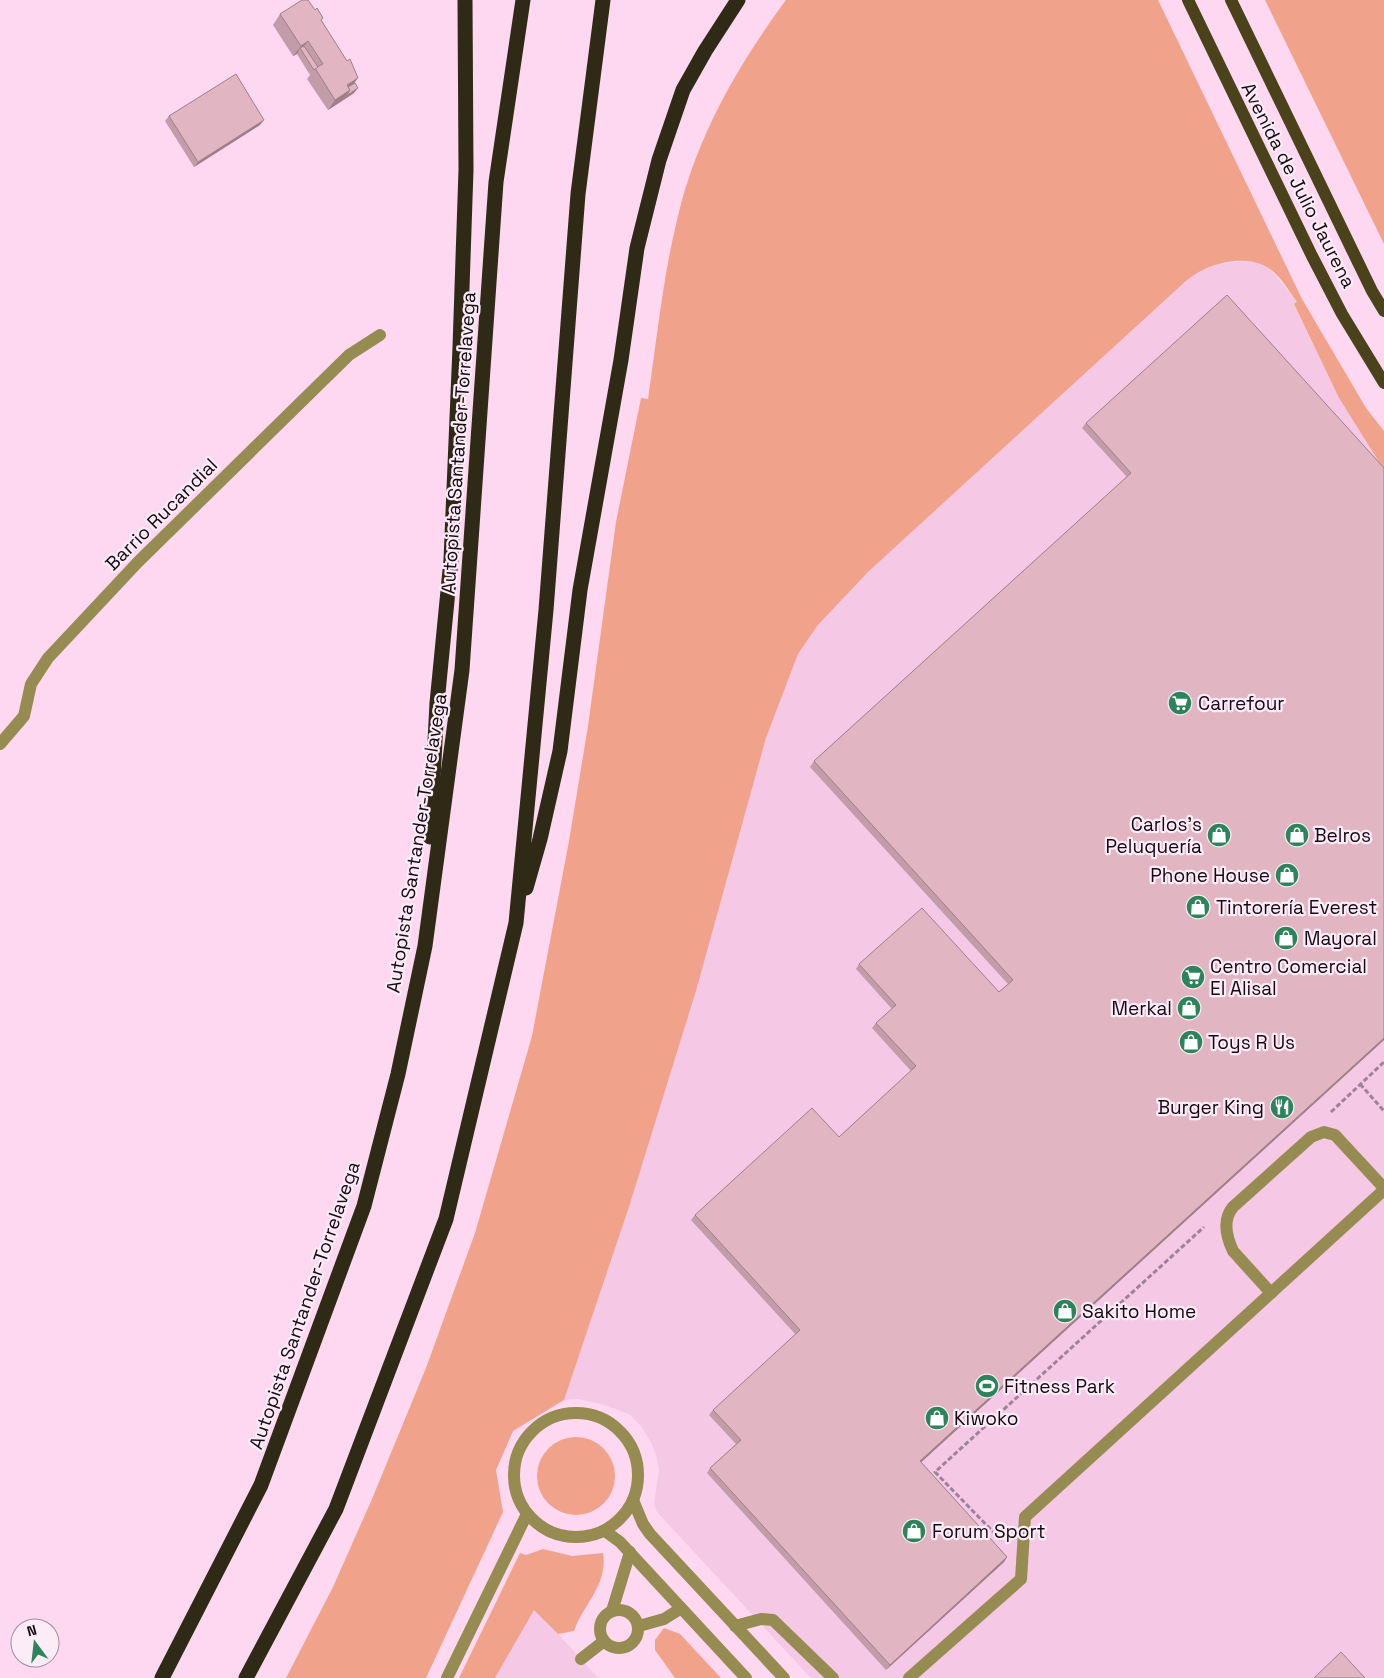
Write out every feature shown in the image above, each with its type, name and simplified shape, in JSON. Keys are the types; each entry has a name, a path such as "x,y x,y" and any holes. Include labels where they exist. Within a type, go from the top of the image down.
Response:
{"highway":[{"path":"425,946 437,703 452,551 466,170 465,0"},
{"name":"Autopista Santander-Torrelavega","path":"162,1678 261,1485 364,1206 398,1074 425,946 462,670 496,182 523,0"},
{"path":"516,923 546,610 578,194 604,0"},
{"path":"246,1678 336,1509 446,1219 516,923 540,839 560,751 580,590 621,360 637,248 659,160 683,90 705,51 738,0"}],"main road":[{"name":"Avenida de Julio Jaurena","path":"1188,0 1312,256 1342,314 1384,383"},
{"name":"Avenida de Julio Jaurena","path":"1231,0 1372,291 1384,311"}],"street":[{"name":"Barrio Rucandial","path":"0,744 24,716 31,684 48,658 138,562 349,355 380,335"},
{"path":"909,1678 1021,1579 1025,1517 1271,1293 1384,1189 1335,1135 1324,1132 1311,1136 1233,1207 1226,1219 1229,1242 1233,1251 1271,1293"},
{"path":"570,1414 587,1414 602,1419 612,1424 632,1448 638,1469 638,1480 633,1500 622,1517 605,1531 578,1537 558,1535 542,1527 527,1514 517,1495 514,1484 514,1472 519,1451 524,1441 549,1419 570,1414"},
{"path":"633,1500 640,1519 650,1534 784,1678"},
{"path":"447,1678 527,1514"},
{"path":"605,1531 630,1552 746,1678"},
{"path":"612,1611 630,1552"},
{"path":"639,1626 664,1619 680,1608"},
{"path":"618,1610 629,1612 639,1626 637,1637 630,1646 619,1649 604,1641 600,1630 600,1624 607,1614 618,1610"},
{"path":"734,1626 761,1619 773,1620 833,1678"},
{"path":"581,1660 604,1641"}],"path":[{"path":"1328,1114 1384,1062"},
{"path":"1360,1084 1384,1111"},
{"path":"1002,1542 935,1472 1204,1226"}],"shaded area":[{"path":"786,0 1158,0 1302,299 1366,408 1384,431 1384,470 1339,398 1294,304 1297,302 1281,280 1270,269 1249,261 1226,262 1215,265 1186,281 868,572 818,625 798,654 766,738 696,991 629,1207 564,1400 513,1431 496,1470 503,1512 426,1678 286,1678 333,1587 372,1499 426,1368 475,1233 532,1036 569,841 588,726 616,522 641,398 648,399 664,284 678,216 696,158 721,102 752,50"},
{"path":"1265,0 1384,0 1384,244"},
{"path":"1244,261 1258,263 1270,269 1297,302 1294,305 1339,398 1384,470 1384,1678 811,1678 657,1512 654,1504 659,1470 657,1458 652,1444 641,1426 629,1414 601,1404 578,1399 564,1400 629,1207 696,991 766,738 798,654 818,625 868,572 1194,274 1219,264"},
{"path":"576,1437 591,1440 604,1448 612,1461 615,1476 612,1491 604,1504 591,1512 576,1515 561,1512 548,1504 540,1491 537,1476 540,1461 548,1448 561,1440"},
{"path":"543,1549 572,1556 603,1553 604,1564 599,1584 574,1631 558,1634 534,1610 495,1678 459,1678 520,1553 526,1555"},
{"path":"534,1609 558,1634 598,1678 495,1678"},
{"path":"664,1628 680,1634 721,1678 675,1678 655,1650 655,1640"}],"building":[{"path":"302,0 308,0 315,10 317,8 323,18 321,20 347,61 350,59 358,78 347,85 350,90 335,100 315,68 323,64 308,41 301,46 280,14"},
{"path":"304,46 318,67 314,70 300,48"},
{"path":"236,74 264,120 198,162 169,116"},
{"path":"355,83 358,88 346,96 350,90 348,87"},
{"name":"Centro Comercial El Alisal","path":"1227,295 1384,468 1384,1038 920,1461 1007,1557 890,1665 710,1468 741,1440 713,1410 800,1330 695,1215 812,1108 839,1137 916,1066 876,1023 896,1005 859,964 922,908 999,992 1013,980 814,761 1131,473 1086,423"},
{"path":"1341,1652 1365,1678 1314,1678"}],"place":[{"name":"Carrefour","path":"1180,703"},
{"name":"Carlos's Peluquería","path":"1219,835"},
{"name":"Belros","path":"1297,835"},
{"name":"Phone House","path":"1287,875"},
{"name":"Tintorería Everest","path":"1198,907"},
{"name":"Mayoral","path":"1286,938"},
{"name":"Centro Comercial El Alisal","path":"1193,977"},
{"name":"Merkal","path":"1189,1008"},
{"name":"Toys R Us","path":"1191,1042"},
{"name":"Burger King","path":"1282,1107"},
{"name":"Sakito Home","path":"1065,1311"},
{"name":"Fitness Park","path":"987,1386"},
{"name":"Kiwoko","path":"937,1418"},
{"name":"Forum Sport","path":"914,1531"}]}
